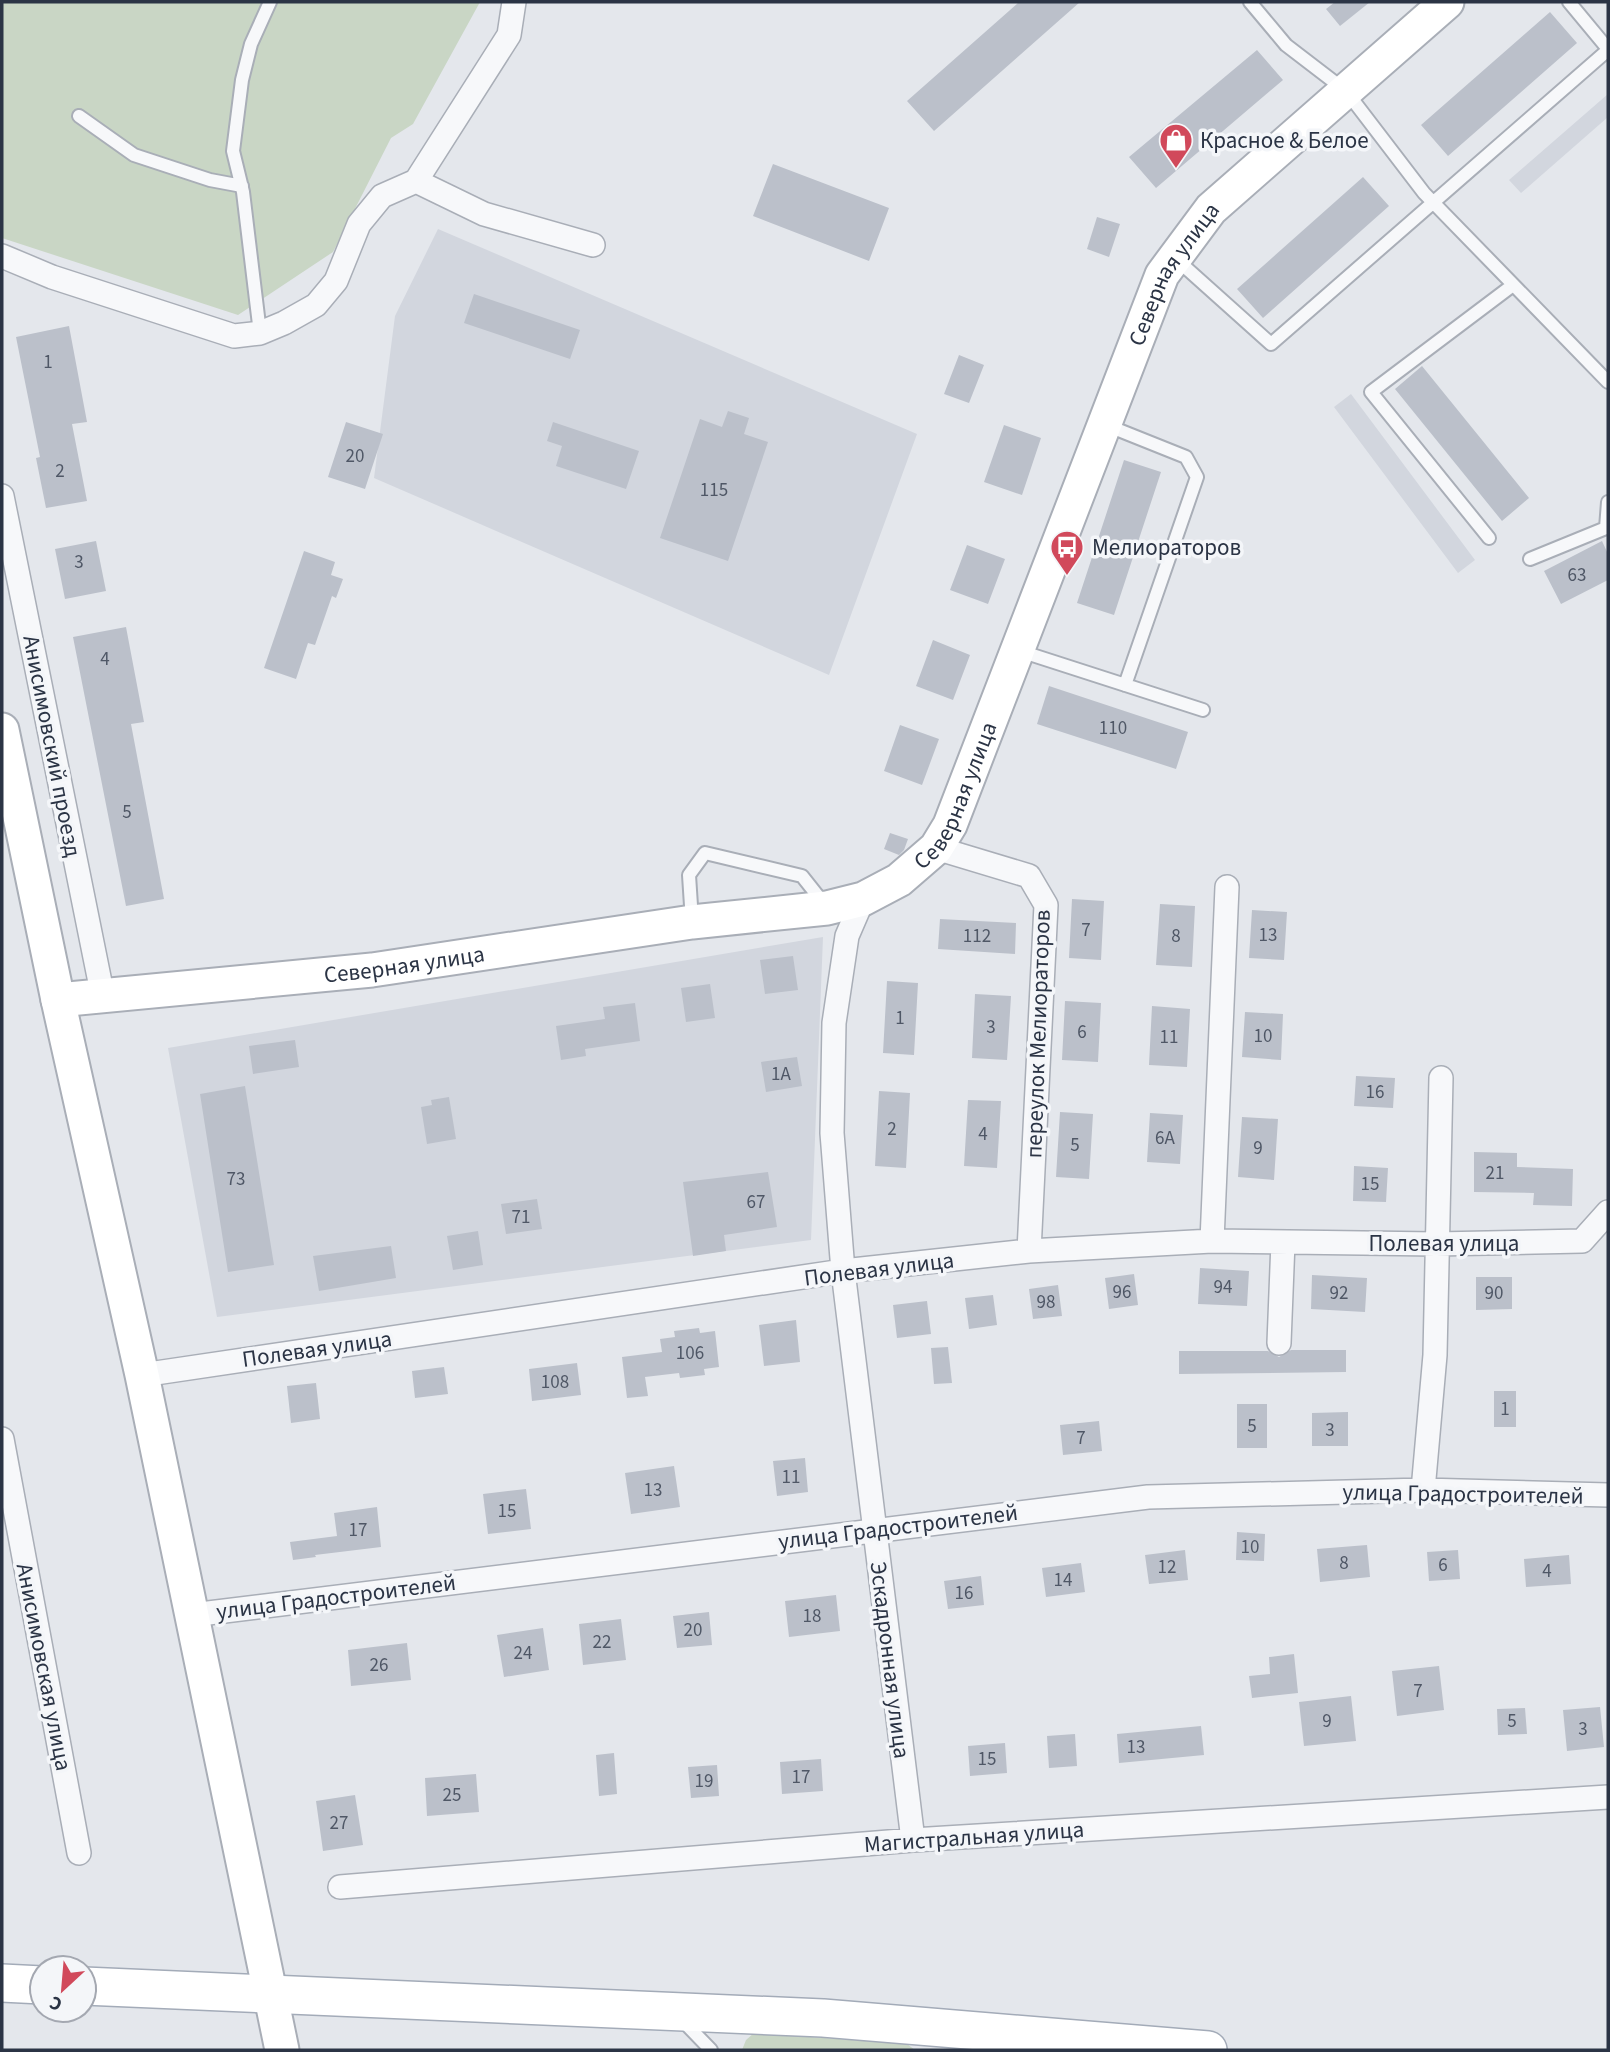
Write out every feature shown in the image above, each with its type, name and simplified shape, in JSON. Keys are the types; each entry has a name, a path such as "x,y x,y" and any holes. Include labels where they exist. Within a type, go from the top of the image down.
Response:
{"main road":[{"path":"2,1983 28,1984"},
{"path":"98,1987 673,2010 960,2036 1208,2050"}],"street":[{"path":"2,256 52,277 234,336 260,333 284,323 316,305 336,281 359,224 382,197 416,181 509,34 514,2"},
{"name":"Северная улица","path":"58,1000 372,970 692,922 827,908 863,899 899,880 936,848 950,825 1162,275 1211,209 1447,2"},
{"path":"416,181 484,214 593,246"},
{"name":"Анисимовский проезд","path":"2,496 103,997"},
{"path":"2,730 58,1000 142,1375 282,2050"},
{"name":"переулок Мелиораторов","path":"936,848 1029,876 1046,905 1028,1251"},
{"path":"1212,1241 1227,887"},
{"name":"Эскадронная улица","path":"863,899 846,936 834,1023 832,1133 843,1271 912,1840"},
{"path":"1423,1490 1435,1355 1441,1078"},
{"name":"Полевая улица","path":"142,1375 843,1271 1028,1251 1212,1241 1436,1244 1582,1241 1608,1212"},
{"path":"1279,1343 1283,1242"},
{"name":"Анисимовская улица","path":"2,1439 79,1853"},
{"name":"улица Градостроителей","path":"192,1615 1148,1497 1423,1490 1608,1495"},
{"name":"Магистральная улица","path":"340,1887 912,1840 1608,1797"}],"lane":[{"path":"260,333 242,186 233,151 242,80 251,44 270,2"},
{"path":"1250,2 1286,45 1346,91 1432,203 1608,382"},
{"path":"1175,257 1271,344 1608,49 1569,2"},
{"path":"79,116 134,155 210,180 242,186"},
{"path":"1489,538 1371,392 1513,285"},
{"path":"1104,424 1186,457 1197,477 1125,685"},
{"path":"1530,559 1606,528 1608,502"},
{"path":"1017,650 1203,710"},
{"path":"692,922 689,875 705,853 802,876 827,908"},
{"path":"673,2010 711,2050"}],"shaded area":[{"path":"1608,94 1608,117 1521,193 1509,180"},
{"path":"438,229 917,434 829,675 374,478 395,316"},
{"path":"1351,394 1475,560 1458,573 1334,407"},
{"path":"823,937 811,1240 217,1317 168,1048"}],"green space":[{"path":"2,2 480,2 413,124 391,138 333,252 238,315 2,238"},
{"path":"754,2033 907,2044 915,2050 742,2050 746,2040"}],"building":[{"path":"1019,2 1080,2 934,131 907,101"},
{"path":"1335,2 1370,2 1340,26 1326,9"},
{"path":"1550,12 1577,43 1448,156 1421,125"},
{"path":"1257,50 1283,80 1156,188 1129,157"},
{"path":"773,164 889,208 869,261 753,216"},
{"path":"1363,177 1389,206 1263,318 1237,289"},
{"path":"1097,217 1120,224 1109,257 1087,249"},
{"path":"474,294 580,330 570,359 464,323"},
{"path":"69,326 87,422 72,424 87,501 46,508 36,458 40,457 16,337"},
{"path":"959,355 984,365 969,403 944,394"},
{"path":"1422,366 1529,498 1502,521 1395,389"},
{"path":"728,411 749,418 744,434 768,442 728,561 660,538 700,419 722,427"},
{"path":"346,422 383,434 365,489 328,477"},
{"path":"553,422 639,451 626,489 556,466 562,446 547,441"},
{"path":"1004,425 1041,438 1022,495 984,482"},
{"path":"1124,460 1161,472 1114,615 1077,603"},
{"path":"96,541 106,591 65,599 55,549"},
{"path":"1602,541 1608,554 1608,580 1561,604 1544,571"},
{"path":"967,545 1005,559 988,604 950,590"},
{"path":"304,551 335,562 331,575 343,579 336,598 332,596 315,645 308,643 296,679 264,668"},
{"path":"126,627 144,722 131,724 164,899 126,906 73,637"},
{"path":"933,640 970,655 953,700 916,686"},
{"path":"1049,686 1188,732 1176,769 1037,724"},
{"path":"900,725 939,739 922,785 884,771"},
{"path":"890,833 908,839 899,855 884,849"},
{"path":"1072,899 1104,901 1101,960 1069,958"},
{"path":"1160,904 1195,906 1192,967 1156,965"},
{"path":"1252,910 1287,912 1284,960 1249,958"},
{"path":"940,919 1016,923 1015,954 938,949"},
{"path":"793,956 798,990 765,994 760,960"},
{"path":"887,981 918,983 914,1055 883,1053"},
{"path":"710,984 715,1018 686,1022 681,988"},
{"path":"975,994 1011,996 1007,1060 972,1058"},
{"path":"1065,1001 1101,1003 1098,1062 1062,1060"},
{"path":"635,1003 640,1041 585,1049 586,1056 561,1060 556,1026 605,1019 603,1007"},
{"path":"1152,1006 1190,1009 1187,1067 1149,1065"},
{"path":"1245,1012 1283,1014 1281,1060 1242,1057"},
{"path":"295,1040 299,1067 253,1074 249,1046"},
{"path":"797,1057 802,1086 766,1092 761,1062"},
{"path":"1356,1076 1395,1078 1393,1108 1354,1106"},
{"path":"245,1086 274,1265 228,1272 200,1094"},
{"path":"879,1091 910,1093 906,1168 875,1166"},
{"path":"449,1097 456,1139 427,1144 421,1107 432,1105 431,1100"},
{"path":"968,1100 1001,1101 997,1168 964,1166"},
{"path":"1060,1112 1093,1114 1089,1179 1056,1177"},
{"path":"1150,1113 1183,1115 1180,1164 1147,1162"},
{"path":"1242,1117 1278,1119 1274,1180 1238,1177"},
{"path":"1474,1152 1517,1153 1517,1167 1573,1169 1572,1206 1533,1205 1534,1193 1474,1192"},
{"path":"1354,1166 1388,1168 1386,1202 1353,1201"},
{"path":"768,1172 777,1227 724,1235 726,1251 693,1256 683,1182"},
{"path":"537,1199 542,1229 506,1234 501,1204"},
{"path":"478,1231 483,1265 453,1270 447,1236"},
{"path":"391,1246 396,1278 319,1291 313,1256"},
{"path":"1200,1268 1249,1271 1247,1306 1198,1304"},
{"path":"1134,1274 1138,1305 1109,1309 1105,1278"},
{"path":"1312,1275 1367,1278 1365,1312 1311,1309"},
{"path":"1476,1277 1512,1277 1512,1309 1476,1310"},
{"path":"1058,1285 1062,1316 1033,1319 1029,1289"},
{"path":"993,1295 997,1325 969,1329 965,1298"},
{"path":"927,1301 931,1334 897,1338 893,1305"},
{"path":"796,1320 800,1362 764,1366 759,1325"},
{"path":"699,1328 700,1333 715,1331 719,1367 704,1369 705,1375 680,1378 679,1373 645,1377 648,1396 627,1398 622,1357 662,1352 660,1339 675,1337 674,1331"},
{"path":"948,1347 952,1383 934,1384 931,1348"},
{"path":"1291,1350 1346,1350 1346,1372 1179,1374 1179,1351 1268,1351 1279,1357"},
{"path":"577,1363 581,1395 532,1401 529,1369"},
{"path":"444,1367 448,1394 415,1398 412,1371"},
{"path":"316,1383 320,1419 291,1423 287,1386"},
{"path":"1494,1391 1516,1391 1516,1427 1494,1427"},
{"path":"1237,1404 1267,1404 1267,1448 1237,1448"},
{"path":"1348,1412 1348,1446 1312,1446 1312,1413"},
{"path":"1099,1421 1102,1451 1063,1455 1060,1425"},
{"path":"805,1458 808,1492 777,1496 773,1461"},
{"path":"674,1466 680,1507 631,1514 625,1473"},
{"path":"526,1489 531,1529 488,1534 483,1494"},
{"path":"377,1507 381,1547 293,1560 290,1542 337,1536 334,1513"},
{"path":"1237,1532 1265,1534 1264,1561 1236,1560"},
{"path":"1367,1545 1370,1577 1320,1582 1317,1549"},
{"path":"1185,1550 1188,1580 1149,1584 1145,1555"},
{"path":"1458,1550 1460,1579 1429,1581 1427,1552"},
{"path":"1569,1555 1571,1584 1526,1587 1524,1559"},
{"path":"1081,1563 1085,1592 1046,1597 1042,1568"},
{"path":"981,1576 984,1605 948,1609 944,1581"},
{"path":"836,1595 840,1631 789,1637 785,1601"},
{"path":"709,1612 712,1645 677,1648 673,1616"},
{"path":"621,1619 626,1660 583,1665 579,1624"},
{"path":"543,1628 549,1670 504,1677 497,1635"},
{"path":"407,1643 411,1680 351,1686 348,1650"},
{"path":"1294,1654 1298,1693 1252,1698 1249,1676 1270,1674 1269,1657"},
{"path":"1439,1666 1444,1710 1397,1716 1392,1671"},
{"path":"1351,1696 1356,1741 1304,1746 1299,1702"},
{"path":"1600,1707 1604,1747 1567,1751 1563,1710"},
{"path":"1525,1708 1527,1734 1498,1735 1497,1709"},
{"path":"1201,1726 1204,1755 1119,1763 1117,1734"},
{"path":"1075,1734 1077,1766 1049,1768 1047,1736"},
{"path":"1005,1743 1007,1773 970,1776 968,1746"},
{"path":"614,1753 617,1794 599,1796 596,1755"},
{"path":"821,1759 823,1791 782,1794 780,1762"},
{"path":"717,1765 719,1796 691,1798 688,1767"},
{"path":"476,1774 479,1812 427,1816 425,1778"},
{"path":"355,1795 363,1845 323,1851 316,1801"}],"place":[{"name":"Красное & Белое","path":"1176,170"},
{"name":"Мелиораторов","path":"1067,577"}]}
